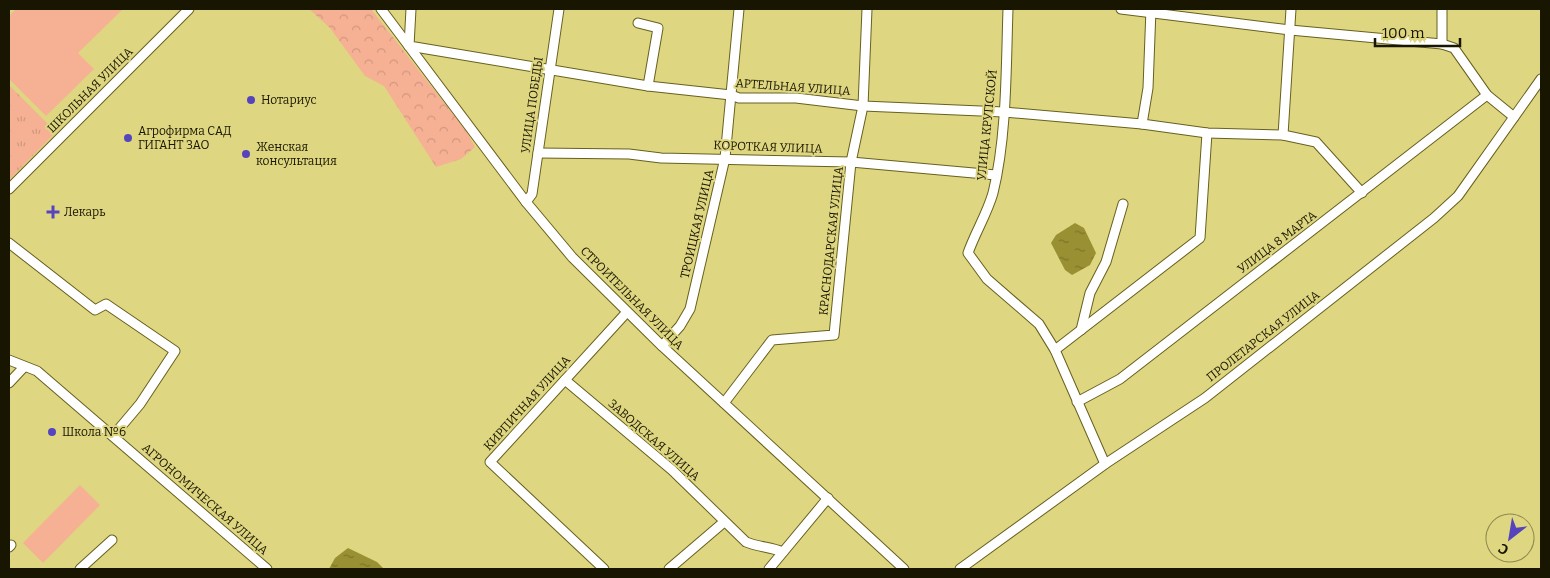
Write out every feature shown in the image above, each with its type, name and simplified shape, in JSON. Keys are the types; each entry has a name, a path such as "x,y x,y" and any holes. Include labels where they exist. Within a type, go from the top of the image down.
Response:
{"street":[{"name":"ШКОЛЬНАЯ УЛИЦА","path":"9,189 189,9"},
{"name":"СТРОИТЕЛЬНАЯ УЛИЦА","path":"381,9 526,202 572,257 662,346 904,569"},
{"path":"410,46 411,9"},
{"name":"УЛИЦА ПОБЕДЫ","path":"526,202 532,194 559,9"},
{"name":"ТРОИЦКАЯ УЛИЦА","path":"662,346 680,326 690,309 725,158 739,9"},
{"name":"КРАСНОДАРСКАЯ УЛИЦА","path":"724,403 772,340 834,335 851,162 863,106 867,9"},
{"name":"УЛИЦА КРУПСКОЙ","path":"1008,9 1004,112 996,175 987,210 968,253 987,279 1038,324 1055,350 1105,464"},
{"path":"1121,9 1151,10 1290,30 1442,44 1454,48 1487,95 1514,117"},
{"path":"1283,136 1291,9"},
{"path":"1442,9 1442,44"},
{"path":"1142,124 1148,88 1151,10"},
{"path":"638,24 658,28 648,86"},
{"name":"АРТЕЛЬНАЯ УЛИЦА","path":"410,46 648,86 731,95 739,98 796,98 863,106 1004,112 1142,124 1207,133 1283,136 1316,142 1362,193"},
{"name":"ПРОЛЕТАРСКАЯ УЛИЦА","path":"960,569 1105,464 1205,398 1434,218 1458,196 1541,79"},
{"name":"УЛИЦА 8 МАРТА","path":"1077,402 1120,379 1487,95"},
{"path":"1055,350 1200,238 1207,133"},
{"name":"КОРОТКАЯ УЛИЦА","path":"538,153 629,154 661,158 851,162 996,175"},
{"path":"1081,330 1090,293 1106,262 1123,204"},
{"path":"9,243 96,310 106,304 175,351 140,404 113,436"},
{"name":"КИРПИЧНАЯ УЛИЦА","path":"604,569 490,462 627,312"},
{"name":"АГРОНОМИЧЕСКАЯ УЛИЦА","path":"9,360 37,371 267,569"},
{"path":"9,383 24,367"},
{"name":"ЗАВОДСКАЯ УЛИЦА","path":"565,380 672,470 746,542 783,552"},
{"path":"769,569 828,498"},
{"path":"669,569 724,522"},
{"path":"80,569 112,540"}],"green space":[{"path":"16,9 123,9 78,53 94,69 46,116 9,79 9,16"},
{"path":"309,9 371,9 467,132 475,147 461,159 436,167 384,86 365,76 330,28"},
{"path":"9,85 56,132 9,180"},
{"path":"80,485 100,505 43,563 23,543"}],"water":[{"path":"1075,223 1084,228 1096,253 1090,265 1072,275 1065,270 1051,243 1056,235"},
{"path":"348,548 377,562 384,569 329,569 335,558"}],"place":[{"name":"Нотариус","path":"251,100"},
{"name":"Агрофирма САД ГИГАНТ ЗАО","path":"128,138"},
{"name":"Женская консультация","path":"246,154"},
{"name":"Лекарь","path":"53,212"},
{"name":"Школа №6","path":"52,432"}]}
